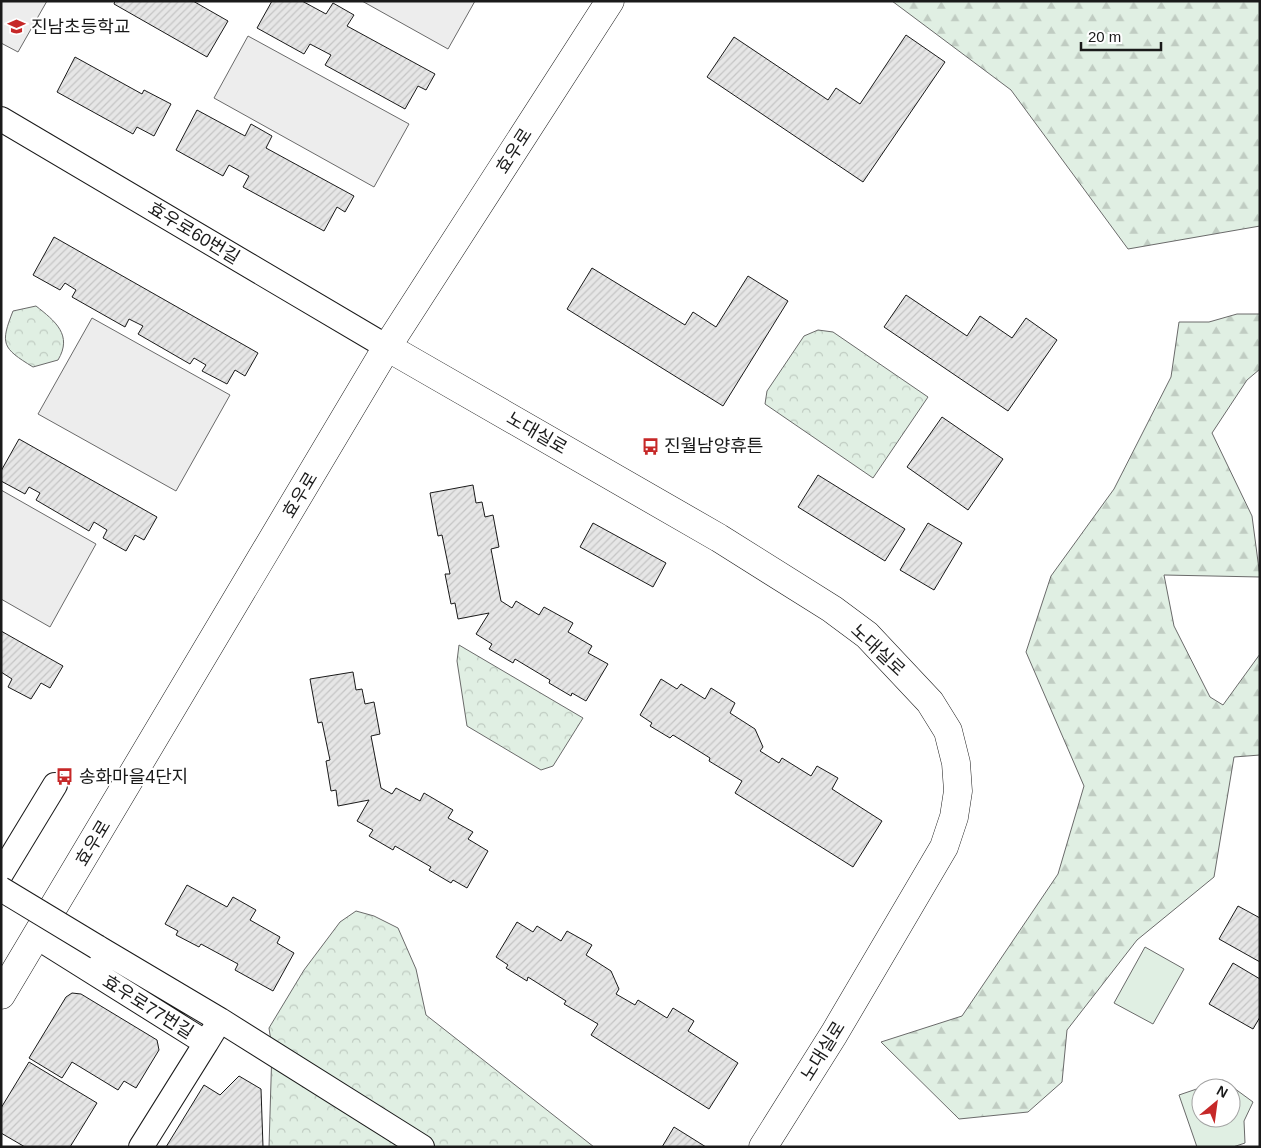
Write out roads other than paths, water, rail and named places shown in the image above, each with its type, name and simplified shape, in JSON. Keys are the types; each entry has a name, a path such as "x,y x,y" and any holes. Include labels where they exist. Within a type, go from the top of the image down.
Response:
{"main road":[{"name":"효우로","path":"1,995 388,347 610,1"},
{"name":"노대실로","path":"388,347 719,538 832,609 867,635 894,662 930,702 948,731 956,763 958,791 954,817 944,847 834,1034 763,1147"}],"street":[{"name":"효우로60번길","path":"1,119 388,347"},
{"path":"1,874 55,785"},
{"path":"1,889 220,1020 422,1147"},
{"name":"효우로77번길","path":"37,937 206,1043 141,1147"},
{"path":"206,1043 220,1020"}],"place":[{"name":"진남초등학교","path":"17,27"},
{"name":"진월남양휴튼","path":"650,446"},
{"name":"송화마을4단지","path":"65,777"}]}
